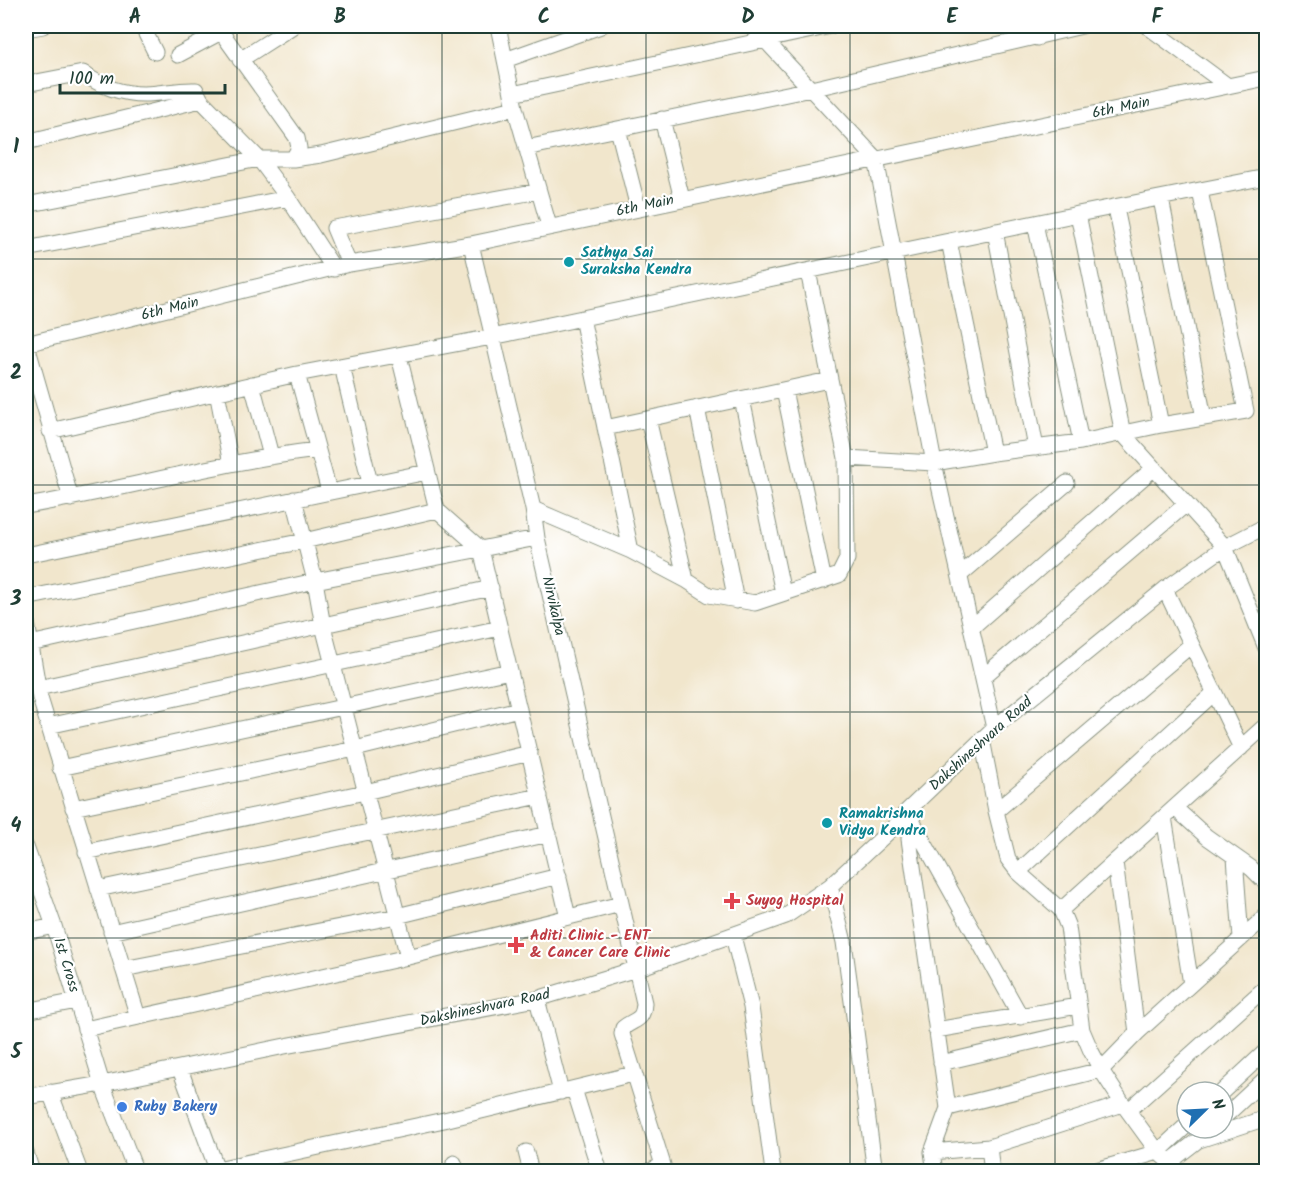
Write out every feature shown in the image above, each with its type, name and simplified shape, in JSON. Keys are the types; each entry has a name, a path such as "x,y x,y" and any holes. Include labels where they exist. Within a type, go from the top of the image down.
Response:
{"street":[{"path":"26,29 43,26"},
{"path":"142,26 155,52"},
{"path":"240,60 292,26"},
{"path":"498,26 513,101 549,226"},
{"path":"505,60 601,26"},
{"path":"752,26 876,159 892,253 934,463 994,728"},
{"path":"26,205 259,159 294,159 321,155 513,101 831,26"},
{"path":"1022,26 1037,38"},
{"path":"526,148 811,89 1082,26"},
{"path":"1147,26 1228,86"},
{"path":"178,55 219,28 297,138 299,148 294,159"},
{"path":"26,84 83,73 96,83 120,91 144,94 183,89 196,90 201,100 259,159 341,267"},
{"name":"6th Main","path":"26,343 341,267 471,243 1266,78"},
{"path":"26,142 201,100"},
{"path":"662,119 682,199"},
{"path":"618,129 638,208"},
{"path":"50,431 297,374 399,356 1077,214 1266,177"},
{"path":"341,267 334,228 538,191"},
{"path":"846,459 934,463 1081,442 1161,425 1246,411 1200,191"},
{"path":"26,249 288,198"},
{"path":"1161,199 1204,418"},
{"path":"1116,208 1161,425"},
{"path":"1077,214 1124,434 1185,505 1225,547 1260,616 1266,648"},
{"path":"1035,223 1081,442"},
{"path":"995,231 1035,448"},
{"path":"949,241 993,453"},
{"name":"Nirvikalpa","path":"471,243 644,1003 644,1012 640,1018 622,1028 633,1074"},
{"path":"533,509 631,551 709,595 736,601 755,603 839,575 847,559 846,459 807,271"},
{"path":"582,318 631,551"},
{"path":"26,343 71,499"},
{"path":"399,356 437,510 481,549 568,917"},
{"path":"342,366 370,483"},
{"path":"297,374 329,492"},
{"path":"605,428 829,380"},
{"path":"252,384 271,456"},
{"path":"784,390 824,581"},
{"path":"217,392 231,464"},
{"path":"742,399 783,593"},
{"path":"697,408 736,601"},
{"path":"648,419 686,580"},
{"path":"26,506 71,499 271,456 316,450"},
{"path":"971,628 1154,468"},
{"path":"26,555 427,472"},
{"path":"960,575 1067,483"},
{"path":"294,498 315,581 323,626 408,957"},
{"path":"983,677 1185,505"},
{"path":"26,598 304,541 437,510"},
{"name":"Dakshineshvara Road","path":"26,1097 537,999 636,969 786,916 830,886 897,824 910,818 994,728 1164,589 1225,547 1266,526"},
{"path":"30,644 315,581 537,538"},
{"path":"38,688 490,588"},
{"path":"1164,589 1241,748"},
{"path":"26,617 38,688 48,726 138,1017"},
{"path":"48,726 500,628"},
{"path":"996,810 1191,645"},
{"path":"60,768 510,670"},
{"path":"1018,872 1214,693"},
{"path":"73,808 355,749 519,709"},
{"path":"1061,910 1266,726"},
{"path":"982,739 1008,859 1018,872 1061,910 1068,927 1082,1030 1101,1070 1125,1108 1158,1152 1176,1166 1199,1140"},
{"path":"86,852 365,792 530,753"},
{"path":"98,889 540,796"},
{"path":"1169,812 1235,856 1266,883"},
{"path":"1169,812 1191,984"},
{"path":"910,818 1021,1017"},
{"path":"910,818 909,838 948,1108 932,1152 935,1172"},
{"path":"111,932 549,834"},
{"name":"1st Cross","path":"26,848 54,926 102,1084 136,1172"},
{"path":"1235,856 1241,939"},
{"path":"1114,862 1137,1033"},
{"path":"123,969 397,916 559,876"},
{"path":"830,886 844,942 875,1172"},
{"path":"85,1029 408,957 621,904"},
{"path":"948,1108 1101,1070 1137,1033 1266,916"},
{"path":"26,932 54,926"},
{"path":"734,936 751,1007 773,1172"},
{"path":"932,1152 989,1147 1125,1108 1266,987"},
{"path":"537,999 568,1090 600,1172"},
{"path":"26,1011 77,1001"},
{"path":"936,1030 1078,1006"},
{"path":"941,1063 1082,1030"},
{"path":"1235,1080 1266,1051"},
{"path":"180,1069 218,1170 444,1120 633,1074 663,1165 648,1172"},
{"path":"1235,1107 1266,1078"},
{"path":"50,1092 80,1172"},
{"path":"1235,1128 1266,1118"},
{"path":"1090,1172 1158,1152 1175,1136"},
{"path":"989,1147 992,1172"},
{"path":"526,1152 531,1172"},
{"path":"26,1153 32,1172"},
{"path":"1256,1172 1266,1168"}],"place":[{"name":"Sathya Sai Suraksha Kendra","path":"569,262"},
{"name":"Ramakrishna Vidya Kendra","path":"827,823"},
{"name":"Suyog Hospital","path":"732,901"},
{"name":"Aditi Clinic - ENT & Cancer Care Clinic","path":"516,945"},
{"name":"Ruby Bakery","path":"122,1107"}]}
